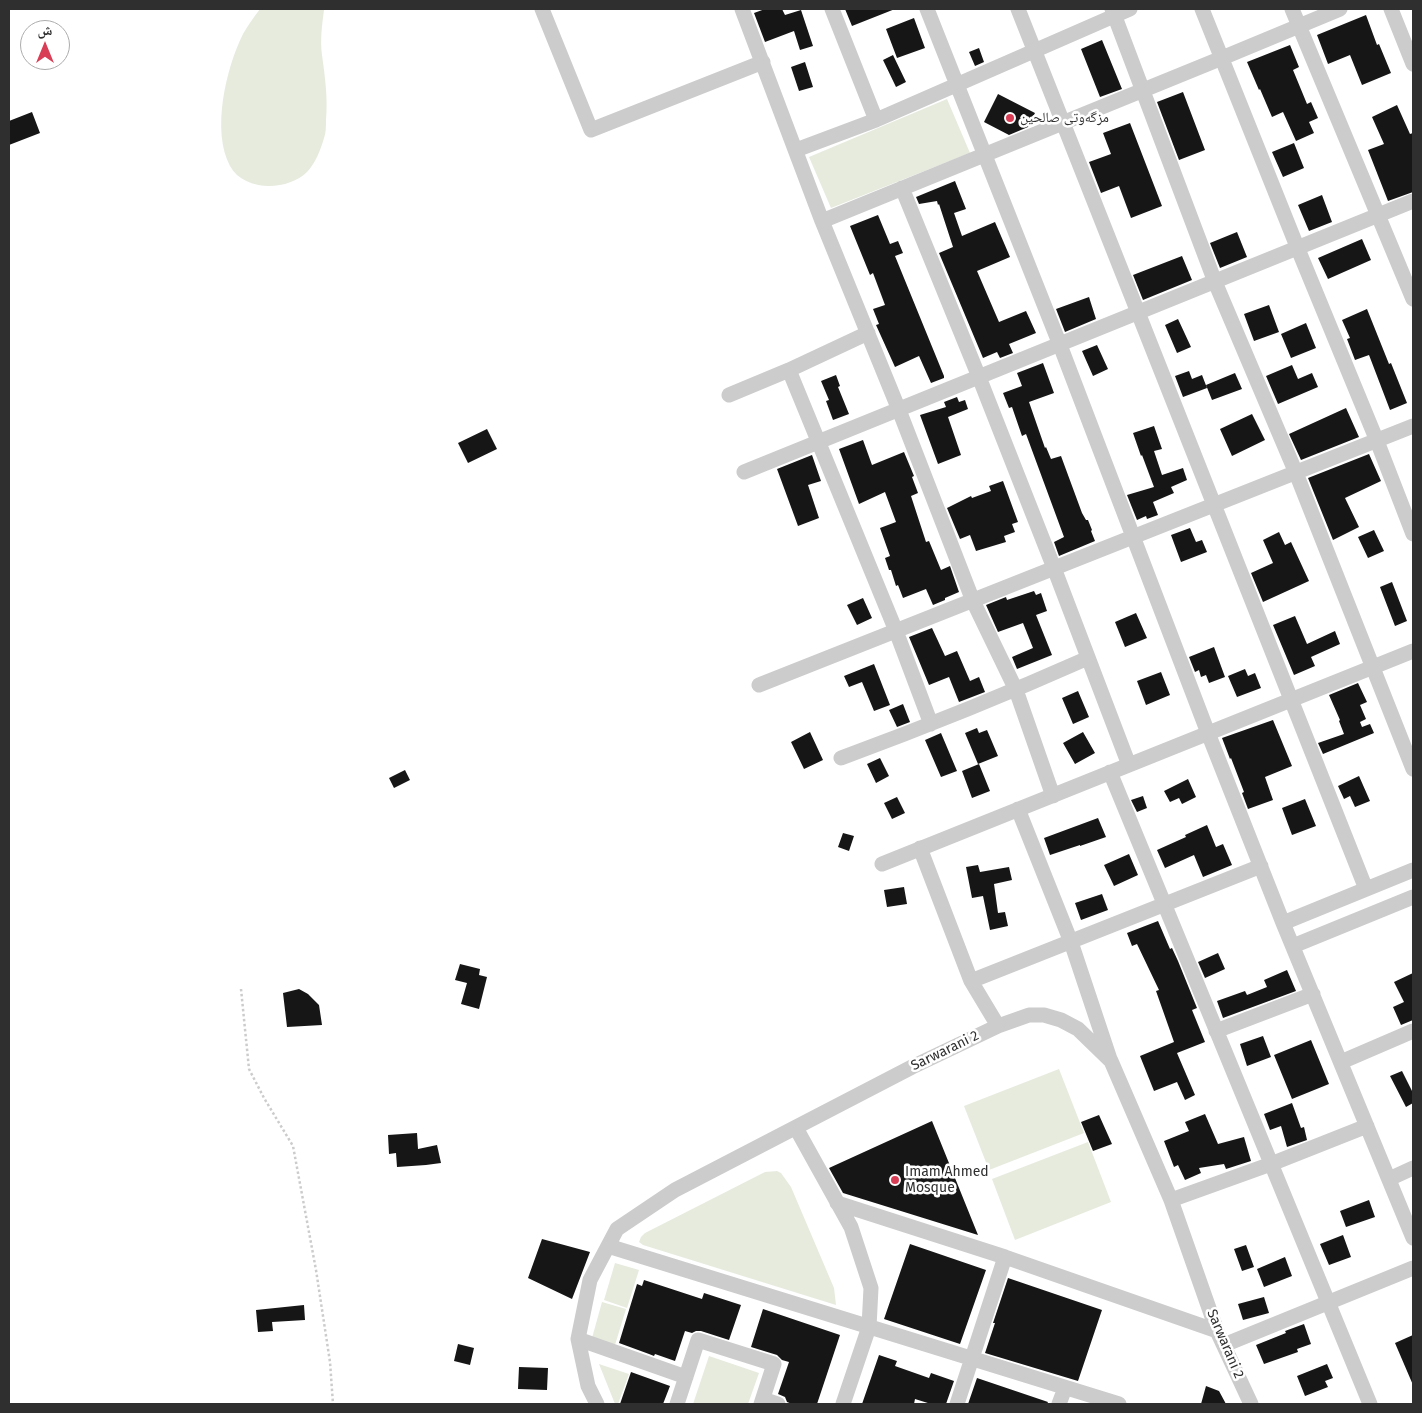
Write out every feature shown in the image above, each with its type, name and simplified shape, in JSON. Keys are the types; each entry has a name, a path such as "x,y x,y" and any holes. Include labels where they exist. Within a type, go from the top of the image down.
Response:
{"street":[{"path":"542,9 591,130 763,62"},
{"path":"742,9 822,221 899,410 973,601 1016,690 1052,796"},
{"path":"832,9 876,120"},
{"path":"927,9 1060,345 1208,733 1283,923 1413,1238"},
{"path":"1018,9 1366,890"},
{"path":"796,150 876,120 1034,50 1113,12 1130,9"},
{"path":"1202,9 1413,534"},
{"path":"1292,9 1413,299"},
{"path":"822,221 1340,9"},
{"path":"1391,9 1413,64"},
{"path":"1113,12 1215,282 1296,473 1413,769"},
{"path":"902,188 979,377 1129,765"},
{"path":"744,472 1413,201"},
{"path":"729,395 868,334"},
{"path":"789,370 932,724"},
{"path":"759,686 1413,426"},
{"path":"882,864 1413,651"},
{"path":"841,758 1016,690 1088,658"},
{"path":"1110,772 1370,1404"},
{"path":"1018,809 1071,942 1111,1061"},
{"path":"920,848 971,981 998,1026"},
{"path":"971,981 1261,866"},
{"path":"1283,923 1413,870"},
{"path":"1293,946 1413,899"},
{"path":"1216,1031 1313,994"},
{"name":"Sarwarani 2","path":"598,1404 588,1386 578,1339 590,1280 617,1229 675,1190 912,1067 998,1026 1029,1015 1044,1014 1078,1029 1111,1061 1171,1200 1221,1338 1251,1404"},
{"path":"1341,1062 1413,1031"},
{"path":"1171,1200 1271,1164 1367,1126"},
{"path":"796,1128 851,1227 870,1288 869,1327 843,1404"},
{"path":"1389,1179 1413,1168"},
{"path":"837,1203 1005,1257 1221,1338 1328,1302 1413,1268"},
{"path":"608,1246 1119,1404"},
{"path":"957,1404 1005,1257"},
{"path":"578,1339 686,1376"},
{"path":"677,1404 698,1340 774,1364 762,1402 778,1404"},
{"path":"1060,1404 1065,1388"}],"path":[{"path":"241,989 249,1068 264,1098 293,1146 319,1289 330,1362 333,1404"}],"shaded area":[{"path":"260,9 324,10 321,44 327,112 325,136 313,165 307,172 289,183 267,186 245,181 230,166 224,152 221,118 226,81 231,64 243,34"},
{"path":"947,99 970,153 831,208 809,157"},
{"path":"1059,1069 1084,1133 989,1170 964,1106"},
{"path":"1088,1142 1111,1202 1015,1240 992,1179"},
{"path":"777,1171 781,1173 791,1187 834,1288 836,1305 643,1245 639,1242 645,1233 765,1172"},
{"path":"615,1263 639,1270 627,1308 604,1300"},
{"path":"602,1302 626,1309 615,1345 592,1338"},
{"path":"709,1356 759,1373 748,1404 693,1404"},
{"path":"599,1364 629,1374 618,1404 615,1404"}],"building":[{"path":"765,9 782,9 785,15 801,10 813,46 800,50 794,31 765,42 754,13"},
{"path":"845,9 895,9 852,26"},
{"path":"1366,15 1377,45 1379,44 1391,73 1362,85 1350,55 1328,64 1317,35"},
{"path":"914,18 925,48 897,58 886,29"},
{"path":"1102,40 1122,89 1100,97 1081,49"},
{"path":"1290,45 1299,67 1293,70 1307,104 1311,102 1318,118 1309,122 1314,133 1296,141 1283,112 1272,117 1247,62"},
{"path":"979,48 984,62 975,66 969,52"},
{"path":"893,55 906,82 896,87 883,60"},
{"path":"805,62 813,87 799,91 791,67"},
{"path":"1183,92 1205,150 1179,160 1157,102"},
{"name":"مزگەوتی صالحین","path":"998,94 1035,113 1028,127 1009,135 984,122"},
{"path":"1397,105 1410,134 1413,133 1413,192 1388,201 1368,150 1384,144 1372,117"},
{"path":"32,112 40,133 9,145 9,121"},
{"path":"1130,123 1162,206 1131,218 1119,186 1101,193 1089,162 1111,154 1103,133"},
{"path":"1294,143 1304,168 1283,177 1272,152"},
{"path":"955,181 966,209 954,213 962,236 995,222 1010,257 977,271 999,322 1026,311 1036,333 1009,344 1013,353 1000,358 997,352 983,358 939,253 953,247 939,204 937,201 919,204 916,197"},
{"path":"1322,195 1332,222 1309,231 1298,205"},
{"path":"878,215 890,244 898,241 903,253 895,256 944,376 944,378 931,383 919,356 895,367 876,325 879,324 873,309 885,305 873,273 870,275 850,226"},
{"path":"1237,232 1247,257 1220,268 1210,243"},
{"path":"1362,239 1371,260 1328,279 1318,258"},
{"path":"1182,256 1192,280 1143,300 1133,275"},
{"path":"1089,297 1096,319 1065,332 1056,309"},
{"path":"1269,305 1279,332 1254,341 1244,314"},
{"path":"1367,309 1407,403 1390,410 1369,355 1355,360 1347,339 1350,338 1342,320"},
{"path":"1178,319 1191,347 1177,353 1165,325"},
{"path":"1306,323 1316,348 1291,358 1281,334"},
{"path":"1097,345 1108,369 1093,376 1082,351"},
{"path":"1043,363 1054,393 1029,402 1045,448 1051,459 1061,456 1082,513 1086,520 1088,520 1095,541 1059,556 1054,542 1064,537 1026,434 1022,436 1012,407 1009,408 1003,393 1022,386 1017,373"},
{"path":"1292,365 1298,379 1312,373 1318,387 1278,404 1266,376"},
{"path":"1189,371 1192,379 1202,375 1207,388 1183,397 1175,376"},
{"path":"1235,373 1242,389 1212,400 1206,385"},
{"path":"836,375 840,386 838,387 849,414 833,420 826,401 829,400 821,381"},
{"path":"957,397 959,402 965,400 968,409 948,417 961,455 938,464 920,415 946,407 944,402"},
{"path":"1346,408 1359,437 1301,460 1289,434"},
{"path":"1252,414 1265,440 1232,456 1220,429"},
{"path":"1154,426 1162,449 1154,451 1162,475 1183,468 1187,480 1171,487 1174,493 1153,502 1158,515 1147,519 1146,516 1137,520 1127,495 1154,487 1133,433"},
{"path":"487,429 497,449 468,463 458,443"},
{"path":"863,440 872,465 904,452 914,476 912,477 918,493 911,496 926,542 929,541 941,570 950,566 959,592 945,598 945,600 933,605 926,589 903,598 898,585 896,586 885,558 890,556 880,528 896,522 885,492 859,504 839,449"},
{"path":"1369,454 1381,481 1345,498 1359,527 1333,540 1308,478"},
{"path":"812,455 821,481 808,485 819,518 798,526 777,469"},
{"path":"1003,481 1018,522 1012,524 1015,532 1004,536 1006,542 976,551 970,535 960,539 947,508 971,496 972,498 991,491 989,486"},
{"path":"1190,528 1196,542 1202,540 1207,552 1181,562 1171,535"},
{"path":"1374,530 1384,551 1368,558 1358,537"},
{"path":"1279,532 1285,545 1291,542 1309,581 1263,602 1251,573 1273,563 1263,540"},
{"path":"1392,582 1407,621 1395,626 1380,587"},
{"path":"1034,591 1036,595 1041,593 1047,611 1036,615 1052,655 1017,669 1012,657 1033,648 1023,623 998,632 986,605 1006,597 1007,600"},
{"path":"863,598 872,618 857,625 847,605"},
{"path":"1136,613 1147,638 1125,647 1115,622"},
{"path":"1295,616 1307,644 1335,631 1340,644 1311,657 1315,666 1294,675 1273,625"},
{"path":"932,628 945,656 957,651 970,681 979,677 985,692 959,702 949,677 929,685 909,637"},
{"path":"1214,647 1225,677 1209,683 1206,675 1201,677 1199,670 1195,672 1189,657"},
{"path":"874,664 890,705 874,711 862,682 849,687 844,676"},
{"path":"1245,669 1248,676 1255,673 1261,688 1237,697 1228,676"},
{"path":"1161,672 1170,695 1146,705 1137,681"},
{"path":"1358,683 1367,702 1360,705 1366,719 1360,722 1362,727 1370,724 1374,733 1323,754 1318,743 1344,734 1329,695"},
{"path":"1078,691 1089,717 1073,724 1062,698"},
{"path":"903,704 910,722 897,727 889,710"},
{"path":"1273,720 1292,766 1265,777 1273,800 1248,809 1242,793 1244,792 1222,738"},
{"path":"977,728 979,733 987,730 998,756 978,764 965,733"},
{"path":"810,732 823,760 804,769 791,742"},
{"path":"1083,732 1095,753 1075,764 1063,743"},
{"path":"941,733 957,771 941,777 925,740"},
{"path":"880,758 889,776 876,783 867,764"},
{"path":"979,764 990,791 972,798 962,771"},
{"path":"405,770 410,780 394,788 389,778"},
{"path":"1359,776 1370,801 1355,807 1350,796 1344,799 1338,786"},
{"path":"1188,779 1196,797 1182,804 1179,798 1170,802 1164,791"},
{"path":"1143,796 1147,808 1137,812 1131,800"},
{"path":"897,797 905,813 892,819 884,803"},
{"path":"1305,799 1316,826 1292,835 1282,808"},
{"path":"1098,818 1106,837 1050,855 1044,838"},
{"path":"1207,825 1216,847 1223,844 1232,865 1203,877 1194,855 1165,868 1157,850"},
{"path":"843,833 854,836 849,851 838,847"},
{"path":"1129,854 1138,875 1114,886 1104,865"},
{"path":"978,865 980,872 1009,867 1012,880 994,884 998,913 1005,912 1008,926 990,930 983,896 972,898 966,867"},
{"path":"904,887 907,904 887,907 884,890"},
{"path":"1102,894 1108,910 1081,920 1075,903"},
{"path":"1158,921 1170,949 1172,948 1178,961 1197,1008 1192,1010 1205,1042 1177,1053 1195,1095 1185,1100 1177,1082 1154,1091 1140,1056 1174,1042 1156,991 1159,990 1137,944 1132,946 1127,933"},
{"path":"1218,953 1225,969 1205,978 1198,962"},
{"path":"460,964 480,969 479,975 487,977 479,1009 461,1004 467,983 455,980"},
{"path":"1287,970 1296,991 1223,1018 1217,1001 1245,991 1247,995 1267,987 1264,980"},
{"path":"1413,973 1413,1020 1401,1025 1393,1007 1404,1002 1394,982"},
{"path":"299,989 308,994 319,1005 322,1025 287,1027 283,993"},
{"path":"1263,1036 1271,1057 1247,1066 1240,1044"},
{"path":"1311,1040 1329,1084 1292,1099 1274,1055"},
{"path":"1402,1071 1413,1093 1413,1103 1406,1107 1390,1076"},
{"path":"1292,1103 1301,1128 1304,1127 1307,1140 1287,1147 1281,1126 1270,1130 1264,1114"},
{"path":"1205,1114 1218,1144 1244,1137 1251,1161 1226,1169 1224,1164 1199,1168 1201,1173 1185,1180 1178,1165 1174,1167 1164,1141 1189,1131 1185,1122"},
{"path":"1099,1115 1112,1144 1093,1151 1081,1122"},
{"name":"Imam Ahmed Mosque","path":"932,1121 978,1235 843,1193 829,1168"},
{"path":"417,1133 418,1149 437,1145 441,1163 397,1167 396,1153 389,1154 388,1135"},
{"path":"1369,1200 1375,1217 1346,1227 1340,1211"},
{"path":"1343,1235 1351,1257 1329,1265 1320,1244"},
{"path":"542,1239 590,1252 572,1299 528,1278"},
{"path":"910,1244 986,1270 960,1344 884,1319"},
{"path":"1246,1245 1254,1267 1242,1271 1234,1249"},
{"path":"1285,1257 1292,1276 1264,1287 1257,1269"},
{"path":"1008,1278 1102,1310 1078,1381 985,1353"},
{"path":"644,1280 702,1299 704,1293 741,1305 729,1340 701,1331 692,1333 685,1331 675,1361 655,1354 654,1356 619,1343 637,1284 642,1286"},
{"path":"1264,1297 1269,1313 1243,1320 1238,1304"},
{"path":"304,1305 305,1320 272,1322 273,1331 258,1332 256,1310"},
{"path":"763,1309 840,1335 817,1404 792,1404 787,1402 785,1397 778,1394 789,1362 782,1360 777,1355 751,1347"},
{"path":"1304,1324 1311,1344 1297,1349 1298,1352 1264,1364 1256,1345"},
{"path":"1413,1335 1413,1385 1395,1343"},
{"path":"458,1344 474,1348 470,1365 454,1361"},
{"path":"879,1355 897,1361 895,1366 929,1378 931,1373 954,1381 946,1404 931,1404 915,1399 914,1404 862,1404"},
{"path":"1327,1364 1333,1378 1325,1381 1328,1387 1305,1396 1297,1376"},
{"path":"519,1367 548,1368 547,1390 518,1389"},
{"path":"631,1372 670,1386 663,1404 620,1404"},
{"path":"977,1378 1048,1402 1047,1404 968,1404"},
{"path":"1206,1386 1219,1391 1226,1404 1201,1404"}],"place":[{"name":"مزگەوتی صالحین","path":"1010,118"},
{"name":"Imam Ahmed Mosque","path":"895,1180"}]}
